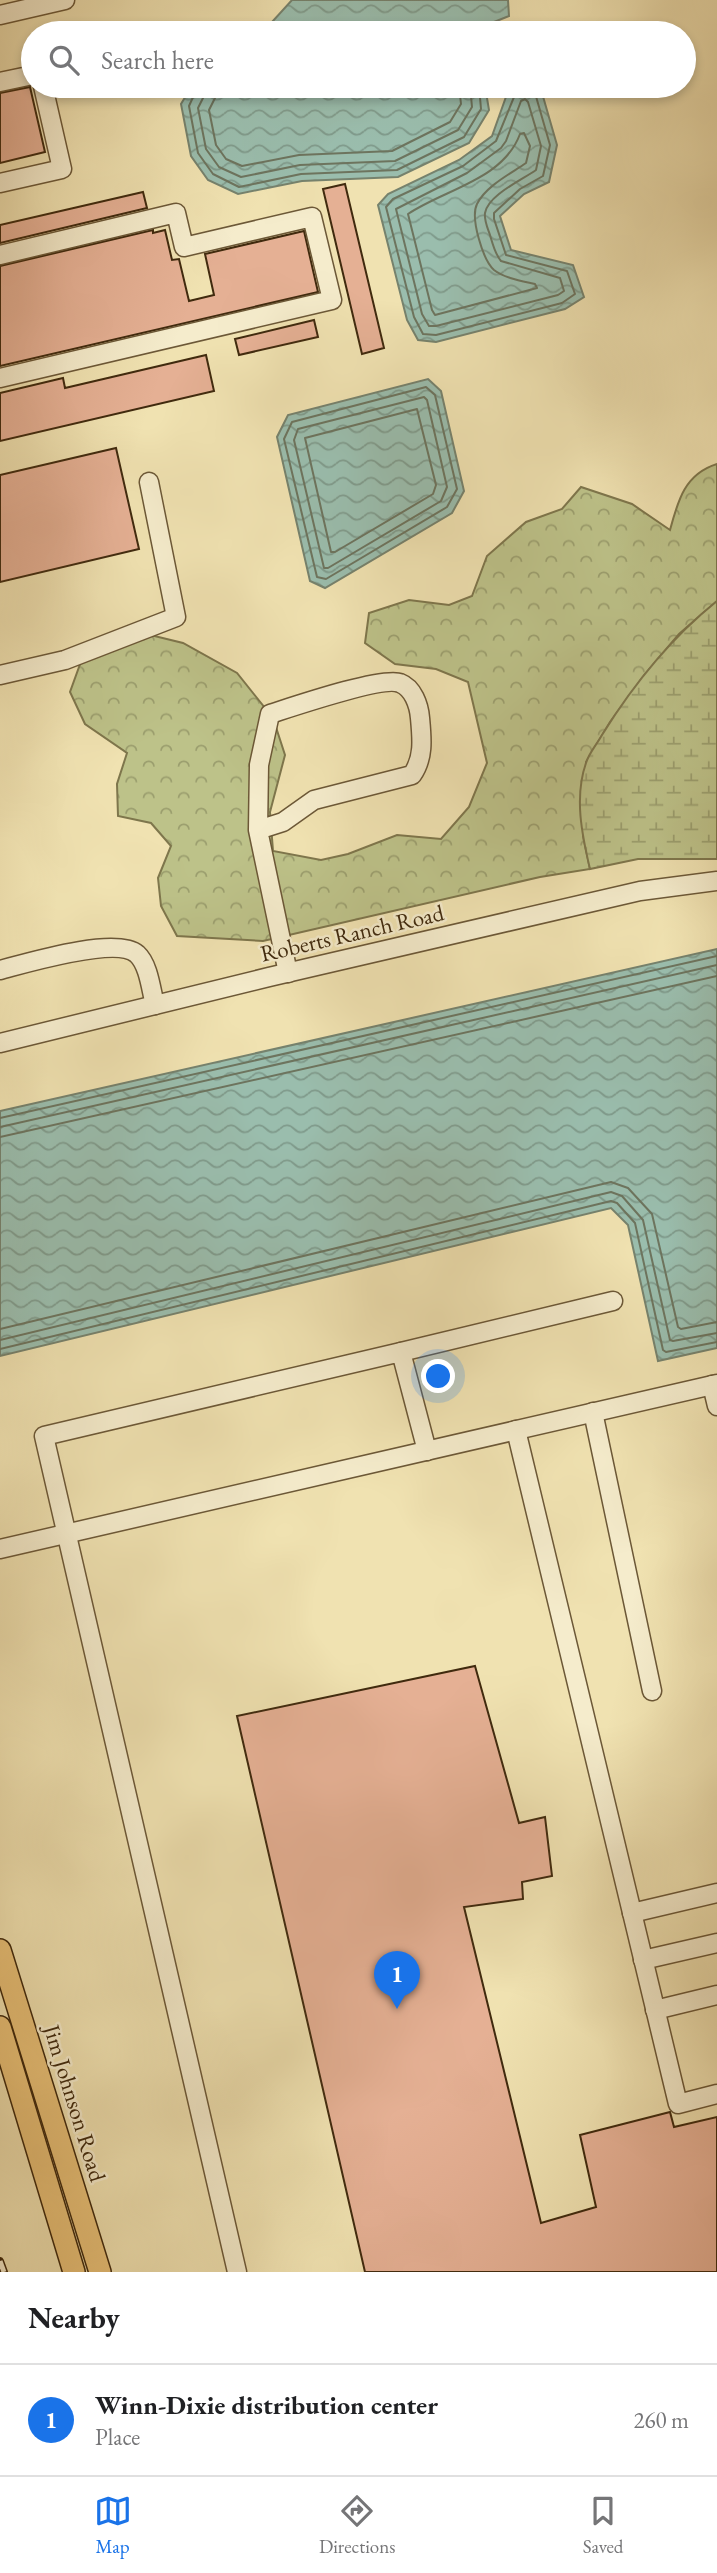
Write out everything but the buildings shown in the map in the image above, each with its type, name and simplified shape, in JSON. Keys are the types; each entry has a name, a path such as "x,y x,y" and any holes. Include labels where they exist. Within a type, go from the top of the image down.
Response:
{"main road":[{"name":"Jim Johnson Road","path":"0,1950 100,2272"},
{"path":"0,2027 74,2272"}],"street":[{"path":"0,15 65,0"},
{"path":"0,82 21,78"},
{"path":"0,183 62,169 46,98"},
{"path":"0,255 176,213 184,247 312,217 332,300 0,378"},
{"path":"0,675 65,660 176,617 149,482"},
{"path":"258,830 283,822 314,800 412,775 419,764 422,741 420,711 412,692 399,682 379,682 270,714 260,765 258,830 288,973"},
{"name":"Roberts Ranch Road","path":"0,1043 640,891 717,881"},
{"path":"0,970 68,953 119,946 137,954 145,967 155,1005"},
{"path":"237,2272 44,1436 613,1301"},
{"path":"401,1352 426,1451"},
{"path":"0,1549 714,1384 717,1406"},
{"path":"593,1412 652,1690"},
{"path":"516,1430 678,2104 717,2094"},
{"path":"632,1913 717,1893"},
{"path":"643,1960 717,1943"},
{"path":"655,2010 717,1995"}],"green space":[{"path":"717,464 717,601 679,634 645,674 610,722 586,762 583,836 590,869 540,877 263,941 177,936 161,906 158,878 171,846 151,823 118,816 117,784 127,753 85,724 70,692 87,645 126,629 183,643 237,673 273,718 285,755 270,812 273,851 321,860 348,854 397,835 441,839 469,807 487,763 468,682 436,669 395,664 365,643 369,613 409,600 449,605 472,596 487,556 526,522 562,509 581,487 632,504 670,530 676,508 690,481 706,468"},
{"path":"717,601 717,859 638,859 590,869 580,803 582,776 587,759 640,680 684,631"}],"water":[{"path":"292,0 508,0 509,16 496,21 273,21"},
{"path":"185,98 487,98 489,110 469,143 398,177 302,181 238,194 208,180 191,156 181,104"},
{"path":"506,98 543,98 557,145 549,182 524,194 500,216 511,250 573,265 584,297 565,309 436,342 418,340 407,320 378,205 388,194 459,160 492,136"},
{"path":"428,379 441,391 464,491 452,513 325,588 310,581 277,437 288,415"},
{"path":"717,949 717,1348 658,1361 628,1225 611,1208 0,1356 0,1111"}],"railway":[{"path":"0,2261 4,2272"}],"place":[{"name":"Winn-Dixie distribution center","path":"397,2009"}]}
